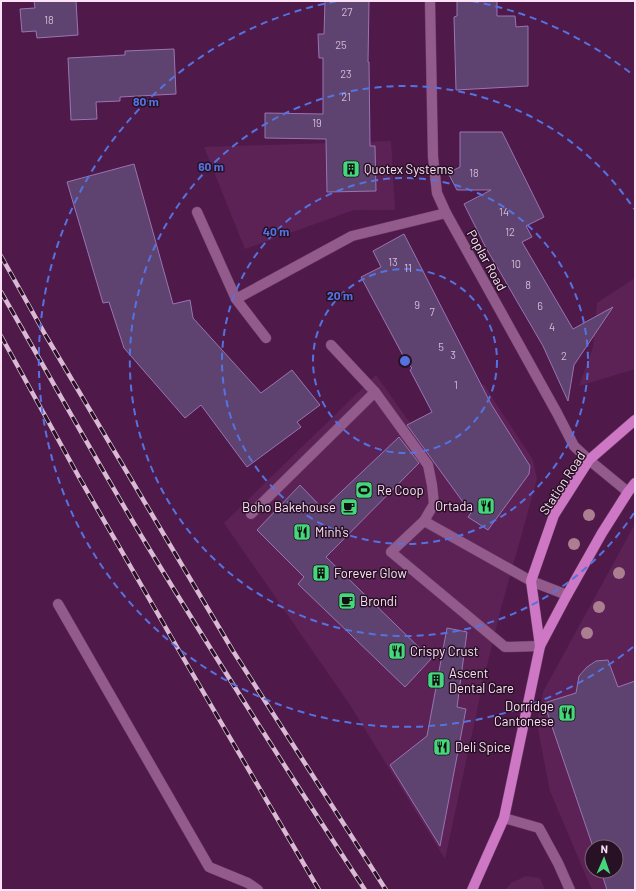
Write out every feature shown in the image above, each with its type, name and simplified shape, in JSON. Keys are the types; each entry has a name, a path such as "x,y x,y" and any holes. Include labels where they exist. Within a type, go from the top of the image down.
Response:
{"main road":[{"name":"Station Road","path":"540,646 531,581 554,515 589,460 635,420"},
{"name":"Station Road","path":"472,890 504,818 540,646 566,595 628,492 635,483"}],"street":[{"name":"Poplar Road","path":"430,1 433,157 437,193 446,213 574,446 628,492"},
{"path":"197,212 236,299 266,338"},
{"path":"236,299 352,236 446,213"},
{"path":"331,345 375,392 428,465 434,504 424,521 391,552 505,647 540,646"},
{"path":"251,514 375,392"},
{"path":"424,521 531,581 566,595"},
{"path":"58,604 209,867 248,882 258,890"},
{"path":"504,818 539,828 558,863 570,890"}],"shaded area":[{"path":"391,141 395,210 354,210 245,249 204,147"},
{"path":"635,278 635,369 579,386 593,347 597,303"},
{"path":"376,375 410,423 484,384 533,460 537,479 500,612 484,678 445,859 350,705 224,523"},
{"path":"635,524 635,890 592,890 587,879 624,879 624,839 584,839 584,871 550,791 537,724 543,692"},
{"path":"526,876 540,878 545,890 505,890 511,883"}],"building":[{"path":"34,1 76,1 78,35 37,38 36,31 22,32 20,9 35,8"},
{"path":"325,1 369,1 368,62 370,146 375,146 376,191 327,192 326,139 265,138 265,113 323,114 323,58 319,58 318,34 324,34"},
{"path":"457,1 497,1 497,16 515,16 516,27 528,26 528,86 456,90 454,17 457,16"},
{"path":"174,49 176,94 120,97 120,101 96,102 97,119 71,120 68,58 125,55 125,51"},
{"path":"460,132 502,132 544,217 526,226 532,237 522,242 573,329 613,307 574,365 568,401 543,346 486,248 464,204 491,190 457,190 448,173 460,167"},
{"path":"134,164 173,304 190,300 193,318 261,393 292,370 320,405 297,422 301,427 247,467 201,405 185,418 124,348 109,302 103,303 67,182"},
{"path":"404,234 491,404 530,466 529,474 488,530 468,517 471,513 407,425 432,412 410,370 412,368 407,363 361,277 381,267 373,251"},
{"path":"399,437 419,463 326,557 431,659 405,687 298,584 304,577 257,530 300,485 323,509"},
{"path":"447,628 467,632 457,707 466,709 440,846 390,765 427,736"},
{"path":"608,660 618,687 635,681 635,890 607,890 604,879 624,879 624,839 590,839 544,703 576,693 579,676 587,667 596,661"}],"railway":[{"path":"1,256 46,336 233,651 386,890"},
{"path":"1,292 145,542 199,630 365,890"},
{"path":"1,336 80,479 319,890"}],"place":[{"name":"Quotex Systems","path":"351,169"},
{"name":"Re Coop","path":"364,490"},
{"name":"Ortada","path":"486,506"},
{"name":"Boho Bakehouse","path":"349,507"},
{"name":"Minh's","path":"302,532"},
{"name":"Forever Glow","path":"321,573"},
{"name":"Brondi","path":"347,601"},
{"name":"Crispy Crust","path":"397,651"},
{"name":"Ascent Dental Care","path":"436,680"},
{"name":"Dorridge Cantonese","path":"567,713"},
{"name":"Deli Spice","path":"442,747"}]}
